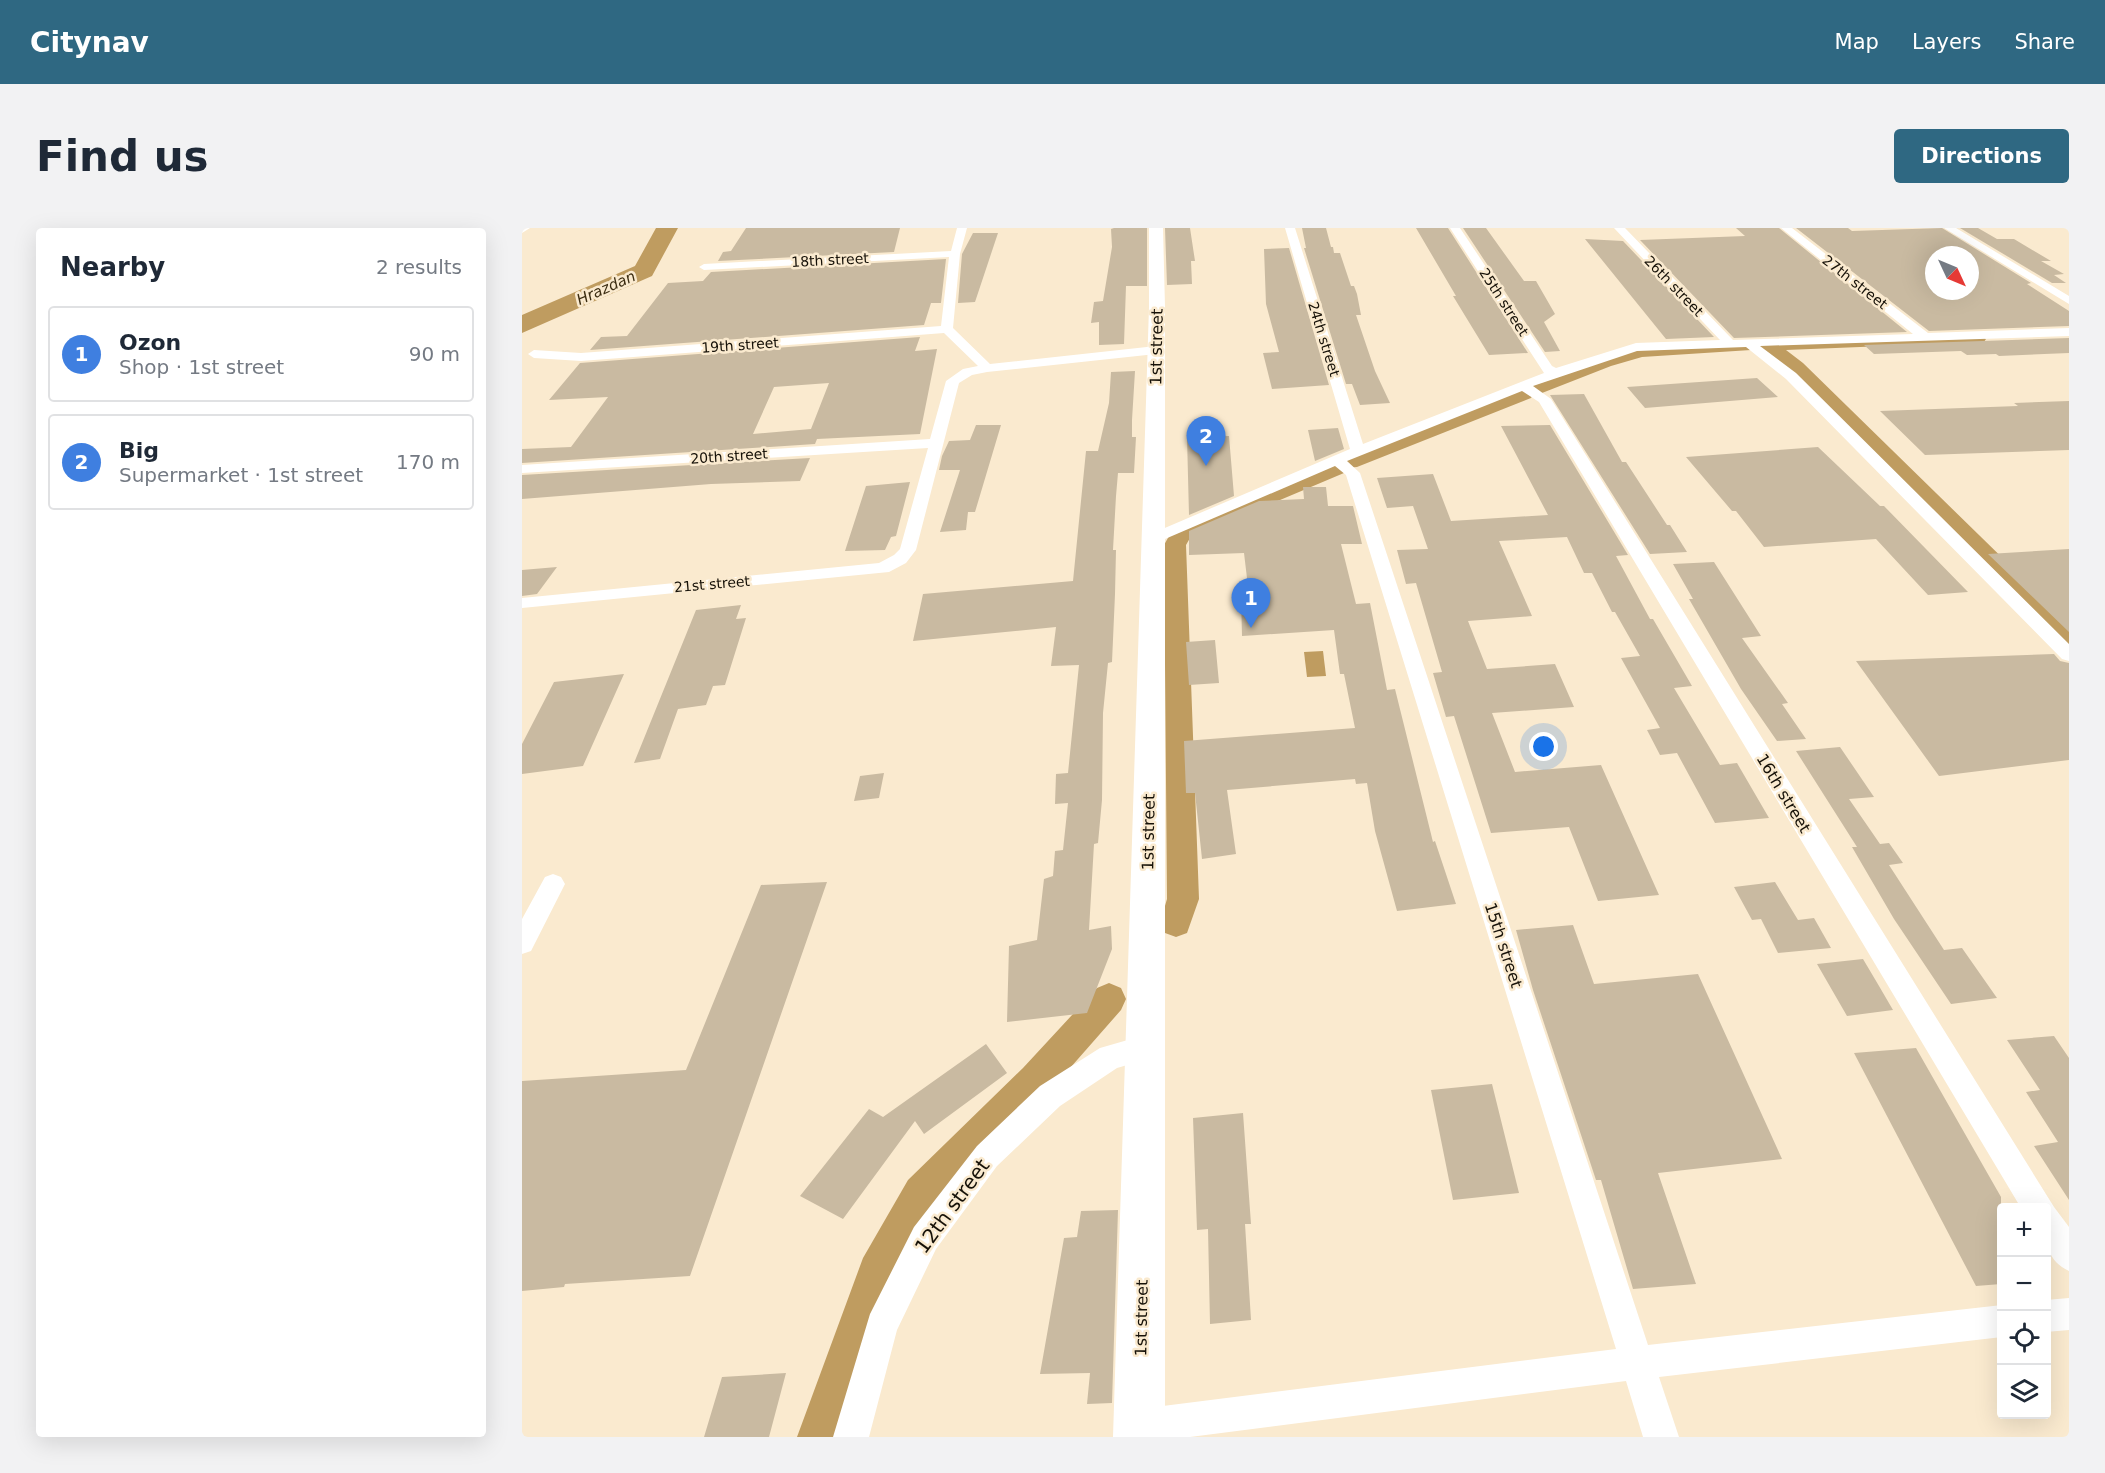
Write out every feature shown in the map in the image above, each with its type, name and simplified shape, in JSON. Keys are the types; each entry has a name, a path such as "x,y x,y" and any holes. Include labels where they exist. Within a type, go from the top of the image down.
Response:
{"main road":[{"name":"1st street","path":"1139,1432 1156,228"}],"street":[{"path":"962,228 955,254 947,329 987,368"},
{"name":"24th street","path":"1290,228 1348,455"},
{"name":"25th street","path":"1455,228 1547,369 1555,374"},
{"name":"26th street","path":"1619,228 1729,343"},
{"name":"27th street","path":"1786,228 1925,337"},
{"path":"1949,228 2069,300"},
{"name":"18th street","path":"704,267 955,254"},
{"name":"19th street","path":"534,354 581,357 947,329"},
{"path":"1152,539 1348,455 1523,386 1636,347 2069,332"},
{"path":"1747,342 1791,376 2069,654"},
{"path":"936,443 953,381 969,372 987,368 1156,350"},
{"name":"16th street","path":"1523,386 1545,399 1556,416 2036,1203"},
{"name":"20th street","path":"522,469 936,443"},
{"name":"21st street","path":"522,603 883,568 900,559 908,550 936,443"},
{"name":"15th street","path":"1348,455 1661,1437"},
{"path":"522,943 553,884"},
{"name":"12th street","path":"851,1437 882,1326 925,1238 987,1156 1050,1096 1110,1057 1145,1048"},
{"path":"2051,1227 2069,1255"},
{"path":"2051,1316 2069,1314"},
{"path":"1139,1432 1638,1363 1997,1321"}],"shaded area":[{"path":"1323,651 1326,676 1307,677 1304,652"}],"building":[{"path":"746,228 900,228 894,252 718,261 723,252 731,251"},
{"path":"1147,228 1147,286 1126,286 1124,344 1099,345 1099,322 1091,323 1094,302 1103,301 1112,247 1111,229"},
{"path":"1165,228 1190,228 1195,261 1191,261 1192,284 1167,285"},
{"path":"1302,228 1326,228 1334,253 1340,253 1351,286 1354,286 1357,294 1361,315 1356,315 1375,371 1390,403 1360,405 1352,384 1346,384 1304,248 1306,248"},
{"path":"1416,228 1448,228 1528,353 1489,355 1453,296 1456,296"},
{"path":"1463,228 1486,228 1524,281 1536,281 1555,314 1544,322 1560,351 1545,352"},
{"path":"1736,228 1779,228 1907,332 1734,338 1640,240 1745,236"},
{"path":"1796,228 1848,228 1852,231 1942,228 1971,246 1925,246 1925,300 1979,300 1979,251 2031,283 2027,284 2069,311 2069,326 1929,331"},
{"path":"1960,228 1978,228 1997,239 2014,239 2051,261 2041,261 2064,274 2054,275 2066,283 2052,283"},
{"path":"973,233 998,233 975,302 958,303 962,254"},
{"path":"1585,239 1623,241 1714,337 1666,339"},
{"path":"1289,248 1329,385 1272,389 1263,353 1279,352 1266,304 1264,249"},
{"path":"946,259 941,303 931,303 924,325 590,350 601,337 627,336 668,283 703,281 711,272"},
{"path":"920,337 915,351 937,349 920,434 817,439 815,444 522,463 522,449 571,447 608,397 549,400 580,363","holes":["829,383 811,429 753,434 774,387"]},
{"path":"2069,338 2069,353 1999,356 1996,354 1967,355 1961,351 1874,354 1864,345"},
{"path":"1135,371 1132,420 1132,437 1136,437 1134,473 1118,473 1116,496 1112,662 1108,663 1103,713 1102,800 1098,843 1094,844 1089,930 1111,926 1112,949 1087,1013 1007,1022 1009,946 1037,940 1044,879 1053,876 1055,851 1063,850 1068,803 1055,804 1056,774 1068,773 1079,665 1051,666 1056,627 913,641 923,594 1073,581 1086,451 1098,451 1109,403 1111,372"},
{"path":"1757,378 1778,397 1645,408 1627,387"},
{"path":"1584,394 1622,462 1626,462 1687,552 1650,554 1550,395"},
{"path":"2069,401 2069,450 1925,455 1880,411 2018,406 2014,403"},
{"path":"976,425 1001,425 975,512 968,512 966,530 940,532 960,470 939,470 942,456 949,441 970,440"},
{"path":"1550,425 1628,555 1616,556 1650,619 1653,619 1692,686 1674,688 1720,765 1737,763 1769,818 1715,823 1677,753 1660,755 1647,730 1660,728 1621,658 1640,656 1615,612 1612,612 1592,573 1584,573 1567,537 1499,541 1532,616 1468,621 1487,669 1555,664 1574,707 1492,713 1515,772 1601,765 1659,895 1598,901 1569,827 1491,833 1454,716 1446,717 1433,673 1442,672 1416,583 1406,584 1397,550 1428,549 1413,506 1387,508 1377,478 1433,474 1451,521 1548,515 1501,426"},
{"path":"1338,428 1344,449 1315,461 1308,430"},
{"path":"1229,436 1234,496 1189,515 1187,437"},
{"path":"1818,447 1880,506 1884,506 1968,592 1928,595 1876,539 1764,547 1736,511 1732,511 1686,457"},
{"path":"810,458 800,481 711,484 522,499 522,475"},
{"path":"910,482 896,536 891,537 885,550 845,551 866,486"},
{"path":"1303,487 1326,487 1328,506 1353,506 1362,544 1341,544 1356,604 1370,603 1387,690 1395,689 1433,842 1435,841 1456,904 1397,911 1375,831 1367,783 1356,784 1355,779 1227,790 1236,854 1202,859 1195,793 1186,793 1184,741 1355,728 1344,674 1340,674 1334,630 1242,636 1241,596 1249,595 1244,553 1189,555 1189,531 1259,501 1304,499"},
{"path":"2069,549 2069,632 1988,554"},
{"path":"1714,562 1761,636 1742,638 1788,703 1782,704 1806,739 1777,741 1741,689 1689,599 1693,599 1673,564"},
{"path":"557,567 537,594 522,596 522,570"},
{"path":"741,605 736,619 746,618 725,685 713,686 706,705 678,709 660,759 634,763 696,610"},
{"path":"1215,640 1219,683 1189,685 1186,642"},
{"path":"2054,654 2060,661 2069,663 2069,760 1939,776 1856,661"},
{"path":"624,674 583,766 522,774 522,744 554,682"},
{"path":"1840,747 1874,797 1849,799 1880,844 1889,843 1903,863 1889,865 1944,950 1962,948 1997,998 1951,1004 1894,919 1852,847 1857,847 1796,751"},
{"path":"884,773 879,798 854,801 860,776"},
{"path":"827,882 690,1276 565,1284 564,1287 522,1291 522,1081 686,1070 761,885"},
{"path":"1775,882 1798,920 1814,918 1831,948 1778,953 1761,919 1752,920 1734,887"},
{"path":"1573,925 1594,984 1698,974 1782,1159 1658,1173 1696,1284 1633,1289 1601,1180 1596,1180 1533,990 1516,930"},
{"path":"1863,959 1893,1010 1847,1016 1817,964"},
{"path":"2054,1036 2069,1058 2069,1200 2034,1146 2058,1142 2026,1092 2040,1090 2007,1040"},
{"path":"986,1044 1007,1073 924,1134 915,1121 843,1219 800,1196 869,1109 883,1117"},
{"path":"1916,1048 2001,1197 2001,1203 1997,1203 1997,1284 1976,1286 1854,1053"},
{"path":"1492,1084 1519,1193 1453,1200 1431,1090"},
{"path":"1243,1113 1251,1224 1245,1224 1251,1320 1210,1324 1208,1229 1197,1230 1193,1118"},
{"path":"1118,1210 1112,1403 1087,1404 1090,1373 1040,1374 1064,1238 1077,1237 1081,1211"},
{"path":"786,1373 769,1437 704,1437 722,1377"}],"waterway":[{"name":"Hrazdan","path":"522,325 644,271 667,228"},
{"path":"1762,346 1978,339"},
{"path":"1770,346 1797,367 2069,637"},
{"path":"1536,389 1605,362 1641,352 1745,347"},
{"path":"1350,463 1525,394"},
{"path":"1176,923 1183,899 1175,545 1181,534 1337,469"},
{"path":"820,1437 878,1273 922,1194 1036,1080 1109,999"}],"place":[{"name":"Big","path":"1206,466"},
{"name":"Ozon","path":"1251,628"}]}
